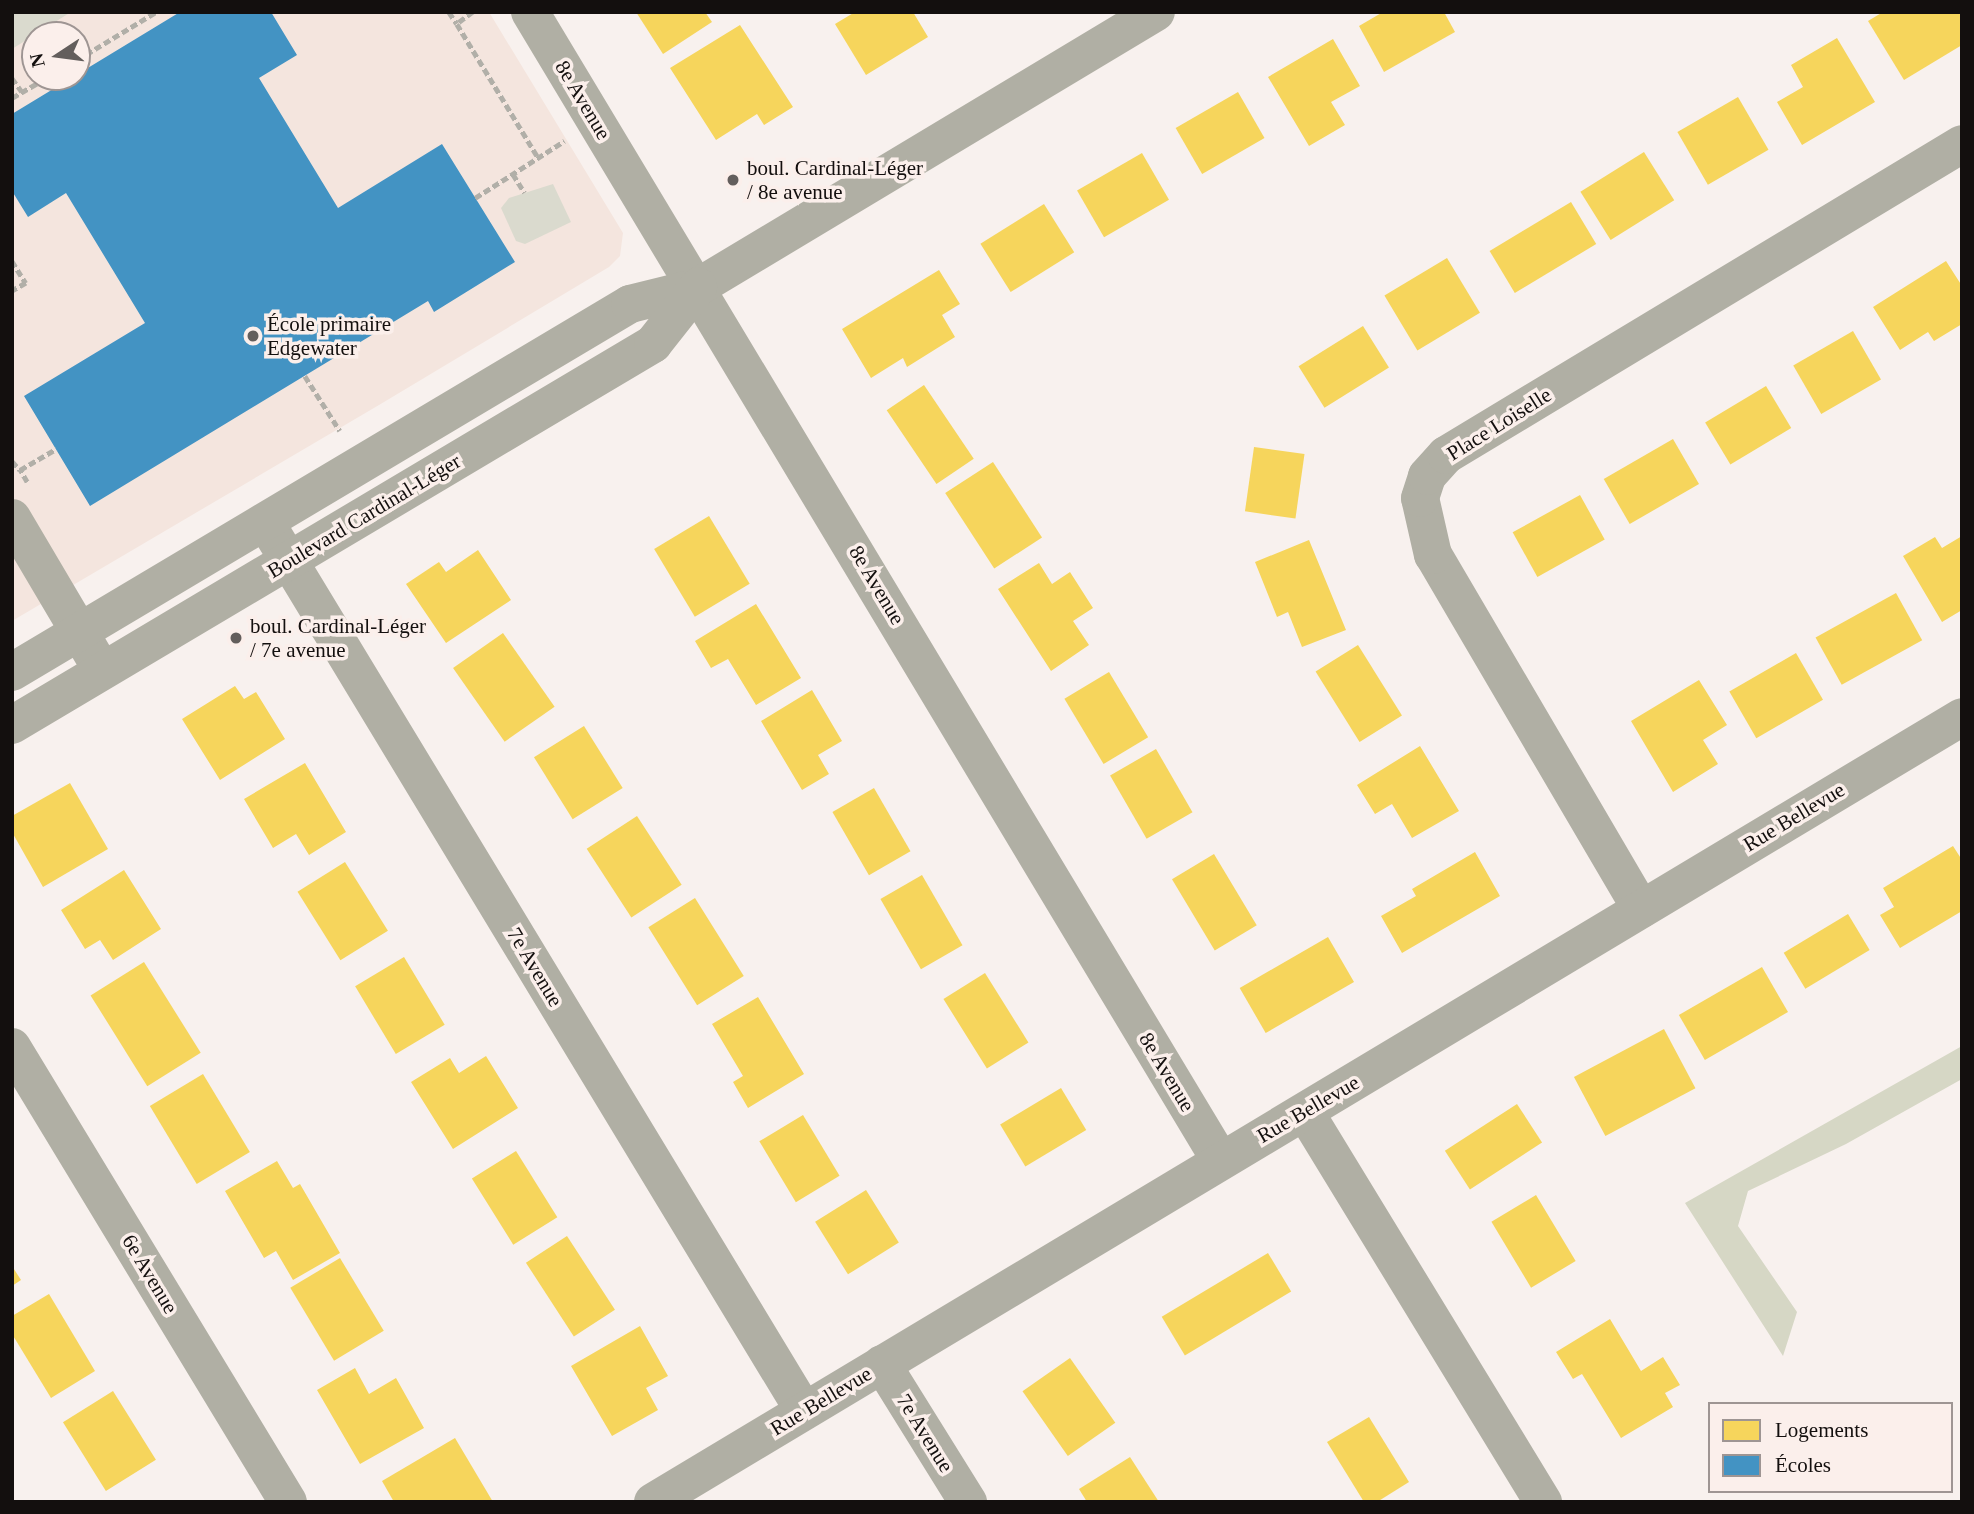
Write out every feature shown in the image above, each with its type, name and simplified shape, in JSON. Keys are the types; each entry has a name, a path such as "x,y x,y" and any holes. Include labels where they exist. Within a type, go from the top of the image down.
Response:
{"street":[{"name":"8e Avenue","path":"530,12 698,287 1220,1160"},
{"name":"Boulevard Cardinal-Léger","path":"12,672 630,304 698,287 1156,12"},
{"name":"Place Loiselle","path":"1642,909 1433,555 1420,498 1427,476 1446,455 1962,144"},
{"name":"Boulevard Cardinal-Léger","path":"12,725 653,344 698,287"},
{"path":"12,517 103,672"},
{"name":"7e Avenue","path":"266,523 804,1411"},
{"name":"Rue Bellevue","path":"653,1502 1962,717"},
{"name":"6e Avenue","path":"12,1047 288,1502"},
{"path":"1305,1112 1543,1502"},
{"name":"7e Avenue","path":"882,1364 968,1502"}],"path":[{"path":"91,51 156,12"},
{"path":"449,12 538,157"},
{"path":"457,24 473,12"},
{"path":"12,78 22,92 12,99"},
{"path":"475,198 570,137"},
{"path":"513,174 525,193"},
{"path":"12,261 26,283 12,291"},
{"path":"305,376 340,431"},
{"path":"12,461 20,470"}],"shaded area":[{"name":"École primaire Edgewater","path":"12,12 489,12 623,233 620,256 609,267 12,621"},
{"path":"12,12 71,12 57,21 21,21 21,43 12,49"},
{"path":"553,184 571,222 525,244 516,241 501,208 509,198"}],"green space":[{"path":"1962,1046 1962,1079 1846,1144 1748,1191 1738,1226 1797,1312 1783,1356 1685,1203"}],"building: Logements":[{"path":"636,12 705,12 712,22 663,54"},
{"path":"855,12 913,12 928,37 866,75 835,24"},
{"path":"1383,12 1444,12 1455,32 1384,72 1359,26"},
{"path":"1883,12 1962,12 1962,45 1904,80 1868,21"},
{"path":"740,25 793,107 764,125 757,114 716,140 670,68"},
{"path":"1837,38 1875,102 1802,145 1777,102 1803,87 1791,65"},
{"path":"1333,39 1360,86 1331,102 1345,125 1309,146 1268,77"},
{"path":"1238,92 1264,138 1202,174 1176,128"},
{"path":"1738,97 1768,150 1708,185 1677,132"},
{"path":"1644,152 1674,200 1611,240 1580,192"},
{"path":"1142,153 1169,200 1104,237 1077,190"},
{"path":"1571,202 1596,244 1515,293 1490,251"},
{"path":"1044,204 1074,252 1011,292 980,244"},
{"path":"1447,258 1480,313 1417,350 1384,296"},
{"path":"1946,261 1962,286 1962,324 1934,341 1928,332 1900,350 1873,307"},
{"path":"939,270 960,304 942,315 955,337 907,367 903,358 871,378 842,329"},
{"path":"1363,326 1389,368 1325,408 1299,366"},
{"path":"1853,331 1881,379 1821,414 1793,366"},
{"path":"924,385 974,459 936,484 887,410"},
{"path":"1766,386 1791,428 1730,465 1705,423"},
{"path":"1673,439 1699,484 1630,524 1604,479"},
{"path":"1254,447 1305,454 1295,518 1245,511"},
{"path":"993,462 1042,537 994,569 945,493"},
{"path":"1580,495 1605,540 1537,577 1513,532"},
{"path":"709,516 750,584 695,617 654,549"},
{"path":"1962,536 1962,610 1942,622 1903,556 1935,537 1942,548"},
{"path":"1309,540 1346,630 1302,647 1288,612 1277,617 1255,562"},
{"path":"478,550 511,600 446,643 406,584 439,562 446,572"},
{"path":"1039,563 1052,584 1070,572 1093,608 1073,621 1089,645 1051,671 998,589"},
{"path":"1896,593 1922,640 1842,685 1816,638"},
{"path":"756,604 801,678 756,705 728,659 711,668 695,641"},
{"path":"503,633 555,707 505,742 453,668"},
{"path":"1358,645 1402,715 1360,742 1316,671"},
{"path":"1796,653 1823,700 1756,738 1729,692"},
{"path":"1109,672 1148,737 1104,764 1064,699"},
{"path":"1699,680 1727,725 1703,740 1718,764 1673,792 1631,721"},
{"path":"235,686 244,699 256,692 285,739 220,780 182,719"},
{"path":"812,690 842,741 818,755 829,774 802,790 761,721"},
{"path":"584,726 623,788 573,819 534,757"},
{"path":"1420,746 1459,811 1412,838 1392,804 1375,814 1357,785"},
{"path":"1156,749 1192,812 1147,839 1110,776"},
{"path":"305,763 346,832 309,855 296,834 273,848 244,799"},
{"path":"70,783 108,849 43,887 12,832 12,816"},
{"path":"874,788 910,851 869,875 832,812"},
{"path":"637,816 682,885 631,917 587,849"},
{"path":"1953,846 1962,860 1962,911 1900,948 1880,915 1894,907 1883,888"},
{"path":"1475,852 1500,896 1402,953 1381,916 1416,896 1412,889"},
{"path":"1214,854 1257,925 1215,950 1172,879"},
{"path":"345,862 388,931 340,960 298,892"},
{"path":"124,870 161,929 113,960 100,940 85,949 61,910"},
{"path":"922,875 962,945 921,969 880,899"},
{"path":"695,898 744,976 697,1005 648,927"},
{"path":"1848,914 1870,950 1805,989 1784,953"},
{"path":"1328,937 1354,982 1266,1033 1240,988"},
{"path":"404,957 445,1025 396,1054 355,986"},
{"path":"144,962 201,1053 147,1086 91,995"},
{"path":"1762,967 1788,1012 1705,1060 1679,1015"},
{"path":"985,973 1028,1043 987,1069 943,999"},
{"path":"758,997 804,1074 748,1108 733,1082 743,1076 712,1024"},
{"path":"1664,1029 1695,1088 1605,1136 1574,1077"},
{"path":"486,1056 518,1108 453,1149 411,1082 450,1058 459,1073"},
{"path":"203,1074 250,1152 197,1184 150,1106"},
{"path":"1061,1088 1086,1130 1025,1167 1000,1125"},
{"path":"1517,1104 1542,1143 1470,1189 1445,1151"},
{"path":"803,1115 840,1176 796,1202 759,1141"},
{"path":"516,1151 557,1217 513,1245 472,1179"},
{"path":"277,1161 293,1188 300,1184 340,1253 293,1280 276,1251 264,1258 225,1191"},
{"path":"866,1190 899,1243 848,1274 815,1222"},
{"path":"1536,1195 1576,1261 1531,1288 1491,1222"},
{"path":"567,1236 615,1310 574,1336 526,1263"},
{"path":"1268,1253 1291,1292 1185,1355 1162,1317"},
{"path":"340,1258 384,1331 334,1361 290,1288"},
{"path":"12,1266 21,1280 12,1286"},
{"path":"49,1294 95,1371 51,1398 12,1334 12,1316"},
{"path":"1610,1319 1641,1371 1663,1357 1680,1385 1665,1393 1673,1407 1621,1438 1582,1374 1573,1379 1556,1352"},
{"path":"640,1326 668,1376 646,1388 658,1410 612,1436 571,1366"},
{"path":"1070,1358 1115,1423 1068,1456 1022,1391"},
{"path":"355,1368 369,1394 396,1378 424,1428 360,1464 317,1390"},
{"path":"113,1391 156,1460 106,1491 63,1422"},
{"path":"1369,1417 1409,1482 1377,1502 1364,1502 1327,1442"},
{"path":"455,1438 493,1502 394,1502 382,1481"},
{"path":"1130,1457 1159,1502 1087,1502 1079,1489"}],"building: Écoles":[{"path":"180,12 271,12 297,55 259,78 338,208 442,144 515,262 434,312 428,301 90,506 24,396 145,323 66,193 28,217 12,191 12,114 50,91 91,91 91,66"}],"place":[{"name":"boul. Cardinal-Léger / 8e avenue","path":"733,180"},
{"name":"École primaire Edgewater","path":"253,336"},
{"name":"boul. Cardinal-Léger / 7e avenue","path":"236,638"}]}
